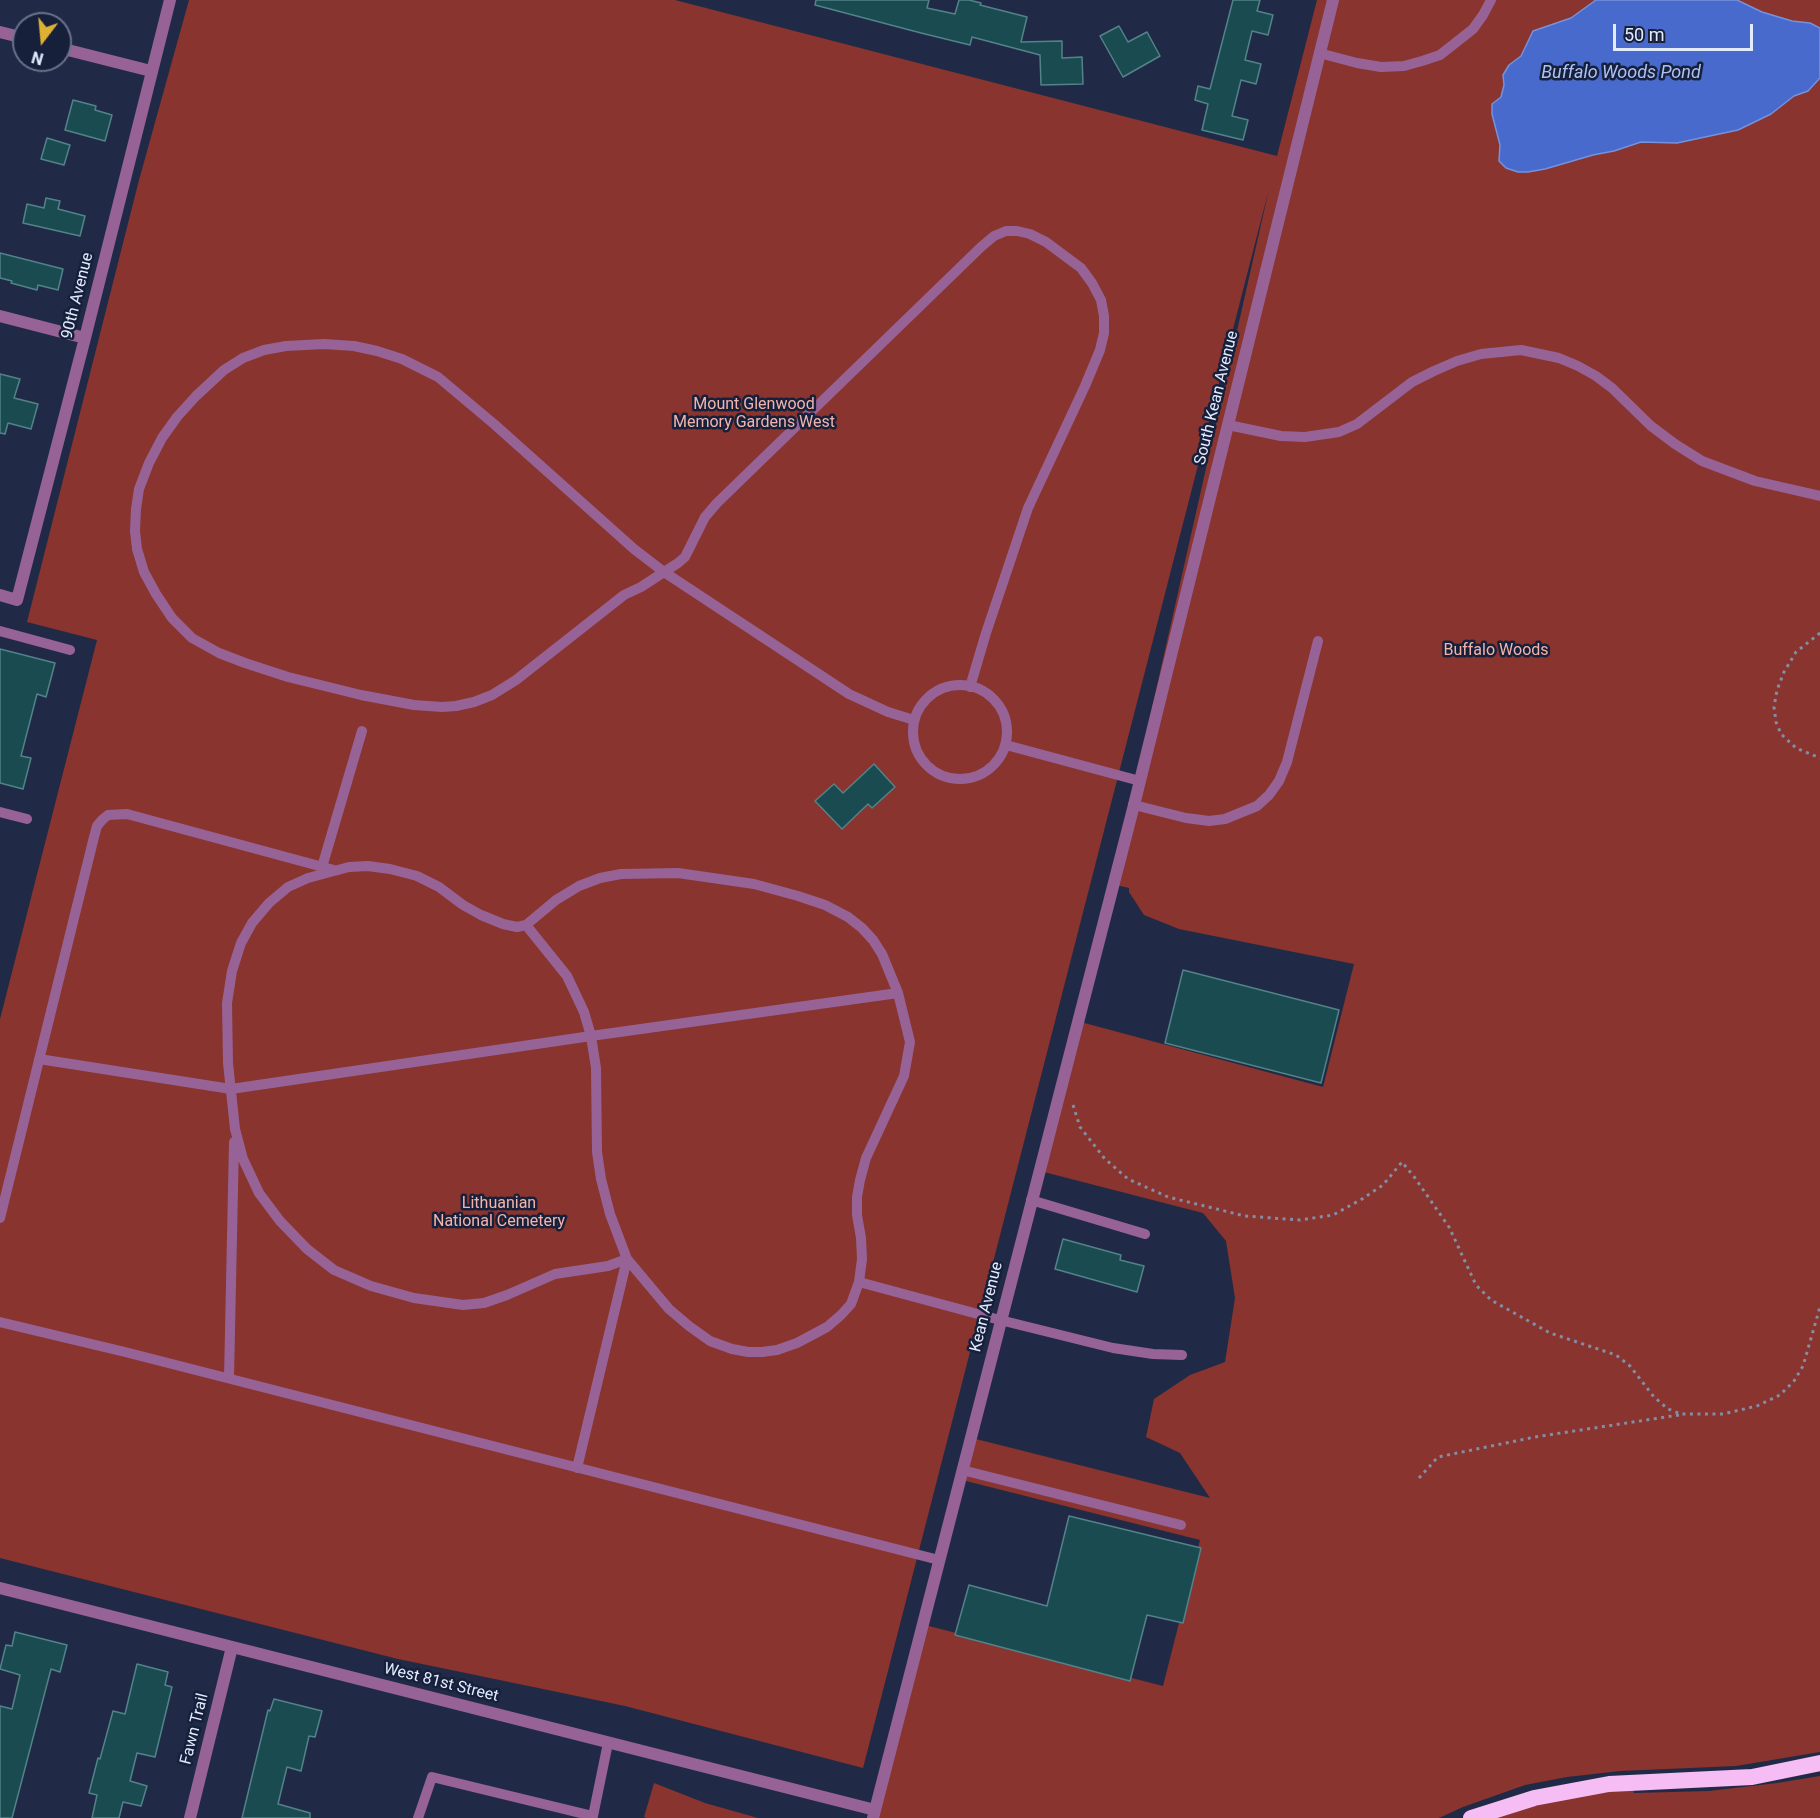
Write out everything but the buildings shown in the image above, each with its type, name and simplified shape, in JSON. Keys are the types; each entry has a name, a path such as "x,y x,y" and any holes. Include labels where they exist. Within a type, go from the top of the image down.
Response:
{"highway":[{"path":"1471,1818 1534,1798 1608,1784 1752,1777 1820,1763"}],"street":[{"name":"90th Avenue","path":"0,596 17,600 170,0"},
{"name":"South Kean Avenue","path":"1134,805 1333,0"},
{"path":"72,51 151,71"},
{"path":"0,316 85,338"},
{"name":"Kean Avenue","path":"874,1814 1134,805"},
{"name":"West 81st Street","path":"0,1588 608,1743 874,1814"},
{"name":"Fawn Trail","path":"190,1818 232,1647"}],"lane":[{"path":"1319,54 1381,67 1404,66 1422,61 1440,55 1473,29 1484,15 1491,0"},
{"path":"914,720 888,712 849,693 664,572 634,549 438,377 402,359 376,351 354,346 324,344 286,346 264,350 243,358 224,370 177,417 162,438 139,489 135,531 144,572 172,618 192,638 219,653 288,677 361,694 414,705 442,707 474,702 492,695 538,663 616,601 664,572 678,564 685,557 705,517 717,503 981,247 994,236 1006,231 1030,234 1046,242 1081,268 1101,300 1104,333 1100,350 1085,386 1028,508 970,687"},
{"path":"1228,425 1281,436 1305,437 1339,432 1357,424 1412,382 1434,370 1481,354 1521,350 1559,358 1596,376 1612,388 1651,426 1702,461 1755,481 1820,496"},
{"path":"0,631 70,650"},
{"path":"1134,805 1186,818 1216,821 1257,806 1279,781 1287,762 1318,641"},
{"path":"955,686 970,687 983,691 1000,708 1006,721 1006,745 1000,758 991,768 978,776 963,780 946,778 930,770 921,760 912,735 914,720 919,708 927,698 941,689 955,686"},
{"path":"322,867 362,731"},
{"path":"1006,745 1140,781"},
{"path":"0,812 27,819"},
{"path":"0,1218 94,837 97,826 102,820 108,815 127,814 334,870"},
{"path":"229,1378 235,1129 227,1052 227,1003 232,971 241,943 252,923 270,903 288,887 334,870 368,866 417,876 439,887 481,915 517,927 526,925 556,900 579,886 600,878 642,873 678,873 754,884 825,905 848,917 862,928 882,954 898,993 910,1042 904,1076 866,1158 860,1180 857,1215 862,1259 859,1282 851,1304 827,1328 798,1343 762,1352 732,1349 710,1341 669,1309 627,1259 610,1214 597,1152 596,1068 591,1036 577,993 567,976 526,925"},
{"path":"39,1059 231,1089 898,993"},
{"path":"235,1129 243,1159 259,1193 280,1221 307,1249 334,1270 370,1286 414,1298 463,1305 484,1303 555,1274 608,1266 627,1259"},
{"path":"1031,1200 1145,1234"},
{"path":"577,1468 627,1259"},
{"path":"859,1282 1113,1348 1153,1354 1182,1355"},
{"path":"0,1322 229,1378 939,1560"},
{"path":"962,1470 1181,1525"},
{"path":"418,1818 432,1777 595,1817 608,1743"}],"path":[{"path":"1820,633 1796,652 1784,672 1774,707 1776,722 1781,734 1796,748 1820,758"},
{"path":"1063,1076 1080,1127 1105,1159 1128,1179 1168,1197 1245,1216 1300,1220 1333,1215 1362,1199 1383,1185 1402,1162 1449,1227 1476,1285 1491,1300 1550,1333 1616,1355 1630,1366 1654,1397 1668,1409 1681,1414"},
{"path":"1419,1478 1438,1457 1535,1437 1681,1414 1723,1414 1757,1406 1780,1395 1794,1382 1803,1366 1820,1307"}],"green space":[{"path":"189,0 675,0 1277,156 1317,0 1820,0 1820,1752 1736,1766 1620,1771 1567,1777 1525,1785 1439,1818 876,1818 925,1625 1163,1686 1200,1540 962,1480 972,1438 1210,1498 1180,1453 1146,1437 1154,1399 1190,1375 1225,1362 1235,1298 1226,1241 1203,1213 1040,1171 1077,1021 1323,1087 1354,964 1179,929 1144,915 1129,892 1129,888 1112,884 1269,189 863,1768 625,1706 398,1659 0,1558 0,1019 97,640 27,622 139,180"},
{"path":"1820,1776 1820,1818 1489,1818 1568,1797 1633,1789 1634,1793 1709,1791"},
{"path":"654,1783 705,1803 758,1818 644,1817"}],"water":[{"name":"Buffalo Woods Pond","path":"1596,0 1737,0 1762,12 1792,21 1810,23 1820,28 1820,78 1808,91 1794,96 1771,114 1738,130 1677,143 1641,142 1528,172 1506,168 1499,161 1500,145 1492,114 1492,104 1501,97 1504,85 1503,75 1509,65 1521,56 1533,31 1571,18"}],"park label":[{"name":"Mount Glenwood Memory Gardens West","path":"754,414"},
{"name":"Buffalo Woods","path":"1496,651"},
{"name":"Lithuanian National Cemetery","path":"499,1213"}]}
